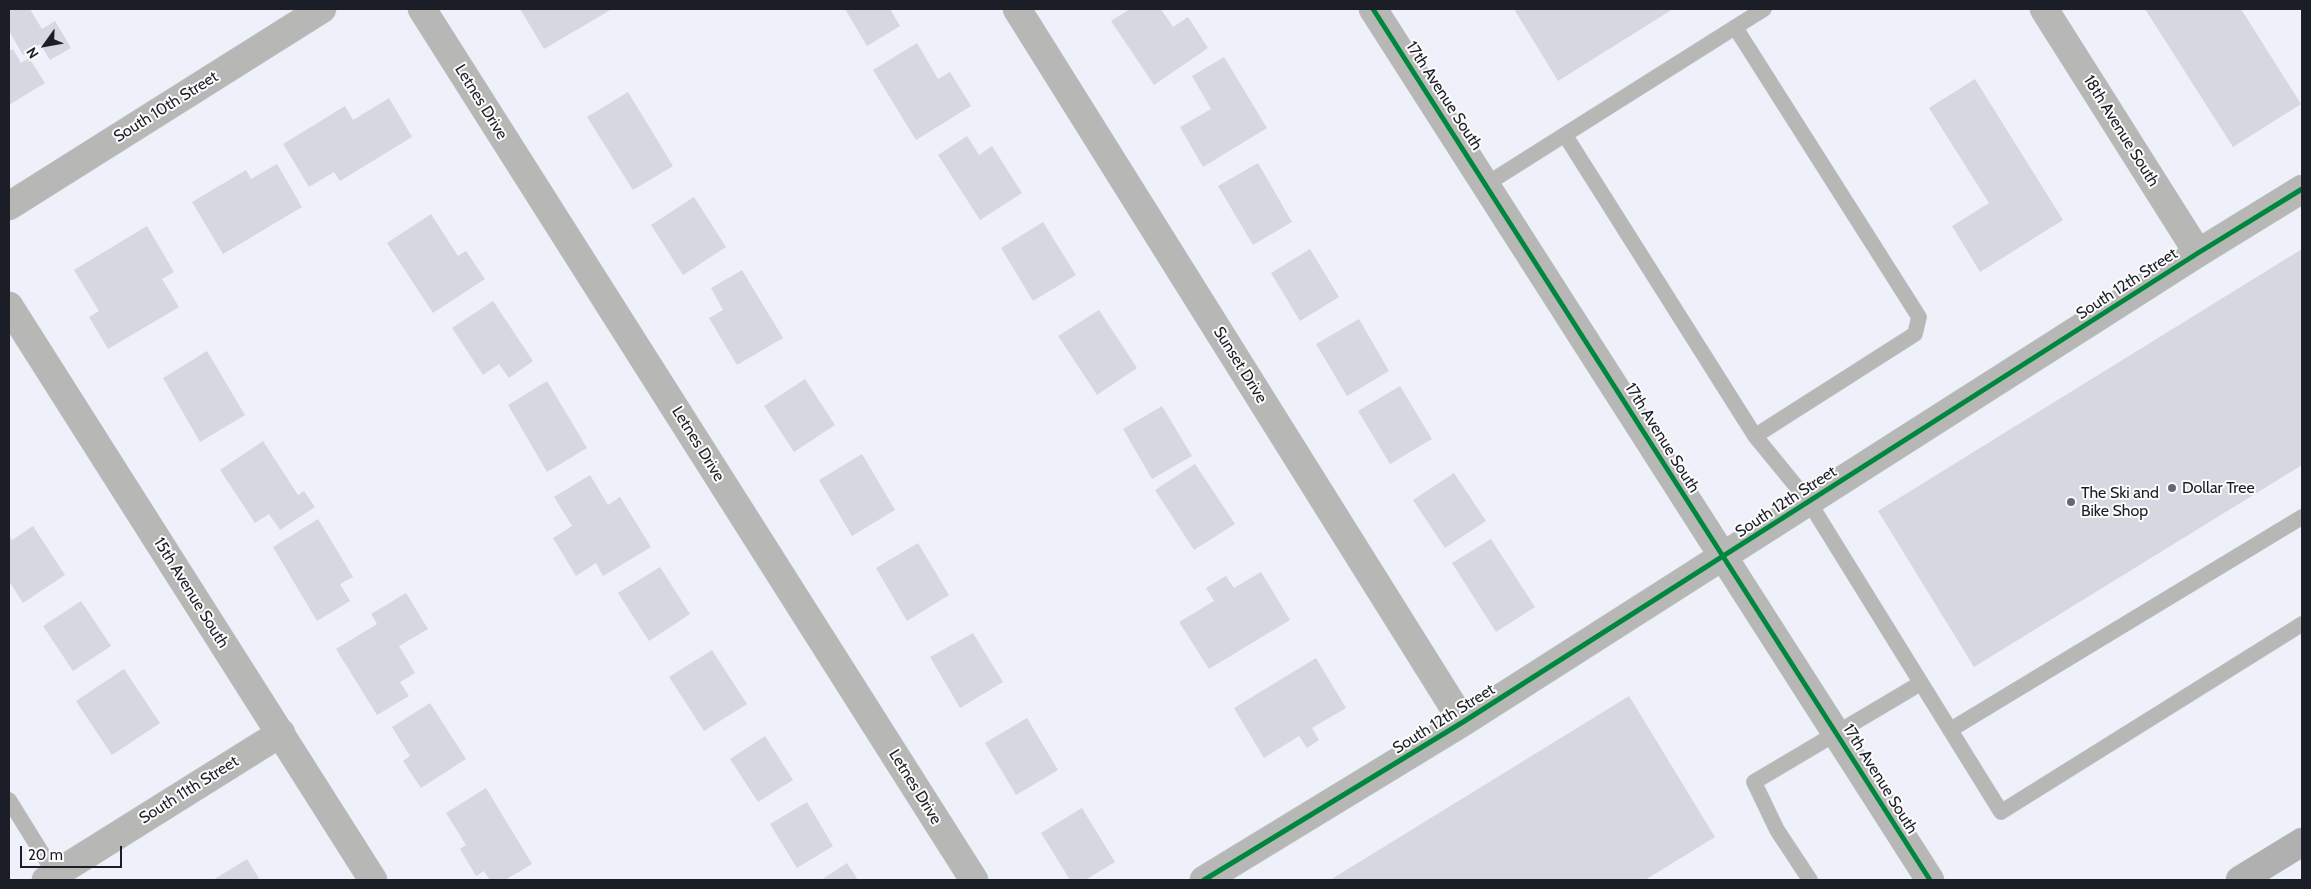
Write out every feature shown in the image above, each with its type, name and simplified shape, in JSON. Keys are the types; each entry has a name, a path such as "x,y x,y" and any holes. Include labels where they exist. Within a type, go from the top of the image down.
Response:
{"main road":[{"path":"2240,880 2302,842"}],"street":[{"name":"South 10th Street","path":"9,206 322,9"},
{"name":"Letnes Drive","path":"422,9 974,880"},
{"name":"Sunset Drive","path":"1017,9 1464,722"},
{"name":"17th Avenue South","path":"1373,9 1930,880"},
{"name":"18th Avenue South","path":"2044,9 2198,253"},
{"name":"South 12th Street","path":"1204,880 1464,722 2198,253 2302,189"},
{"name":"15th Avenue South","path":"9,306 373,880"},
{"name":"South 11th Street","path":"53,878 281,733"}],"lane":[{"path":"1485,185 1764,9"},
{"path":"1736,26 1920,317 1915,334 1755,436"},
{"path":"1565,135 1755,436 1809,502 2001,812 2302,624"},
{"path":"1950,730 2302,517"},
{"path":"1810,880 1778,830 1754,782 1921,683"},
{"path":"9,800 53,878"}],"building":[{"path":"9,9 30,9 42,29 55,21 71,48 50,60 40,44 23,55 9,31"},
{"path":"520,9 612,9 544,49"},
{"path":"845,9 890,9 900,26 867,46"},
{"path":"1130,9 1161,9 1173,27 1188,17 1208,48 1154,85 1111,21"},
{"path":"1514,9 1673,9 1558,81"},
{"path":"2145,9 2241,9 2301,104 2233,147"},
{"path":"917,43 938,79 950,72 971,106 916,140 873,70"},
{"path":"13,49 21,63 29,58 45,83 9,105 9,51"},
{"path":"1224,57 1267,128 1203,167 1180,127 1211,109 1192,76"},
{"path":"1975,79 2063,220 1980,272 1952,226 1989,203 1929,108"},
{"path":"628,92 673,166 633,190 587,117"},
{"path":"389,98 412,137 340,181 334,172 309,187 283,144 345,106 353,120"},
{"path":"967,136 979,155 992,146 1022,193 980,220 938,155"},
{"path":"1258,163 1292,222 1253,245 1218,186"},
{"path":"277,164 302,207 223,254 192,202 246,170 251,179"},
{"path":"694,197 726,247 683,275 651,225"},
{"path":"431,214 458,256 466,251 485,279 433,313 387,243"},
{"path":"1043,222 1076,275 1033,301 1001,248"},
{"path":"147,226 174,272 162,279 179,307 108,349 89,317 99,311 74,270"},
{"path":"1310,249 1339,297 1300,321 1271,273"},
{"path":"2302,249 2302,465 1974,667 1878,511"},
{"path":"742,270 783,338 737,365 709,318 723,310 711,288"},
{"path":"493,301 533,361 509,378 499,364 483,375 452,328"},
{"path":"1099,310 1137,368 1097,395 1058,336"},
{"path":"1359,319 1389,371 1347,396 1316,344"},
{"path":"207,351 245,415 200,442 163,378"},
{"path":"805,379 835,425 794,452 764,406"},
{"path":"547,381 587,448 547,472 508,405"},
{"path":"1400,386 1432,439 1390,464 1358,411"},
{"path":"1162,406 1192,456 1152,479 1123,429"},
{"path":"263,441 298,495 304,491 315,507 280,530 269,514 255,523 220,470"},
{"path":"862,454 895,510 852,536 819,480"},
{"path":"1195,464 1235,524 1194,550 1155,490"},
{"path":"1454,473 1486,521 1445,548 1413,500"},
{"path":"590,475 608,505 620,497 651,547 603,576 596,563 576,576 553,538 572,526 554,497"},
{"path":"318,519 353,577 340,584 350,601 317,621 273,547"},
{"path":"33,526 65,575 23,603 9,581 9,536 12,540"},
{"path":"1491,539 1535,607 1496,632 1452,563"},
{"path":"918,543 949,595 907,621 876,568"},
{"path":"660,567 690,614 649,641 618,593"},
{"path":"1261,572 1290,620 1209,669 1179,622 1214,601 1206,588 1226,576 1234,588"},
{"path":"406,593 428,629 399,646 415,673 400,682 409,696 377,715 336,649 377,624 371,614"},
{"path":"81,601 111,646 73,671 43,626"},
{"path":"973,633 1003,682 960,708 930,657"},
{"path":"712,650 747,704 704,731 669,677"},
{"path":"1316,658 1346,708 1312,728 1319,740 1307,748 1299,736 1264,758 1234,708"},
{"path":"124,669 160,723 112,755 76,701"},
{"path":"1629,696 1715,837 1645,880 1330,880"},
{"path":"430,703 466,759 421,788 403,761 410,756 392,727"},
{"path":"1027,718 1058,770 1016,795 985,743"},
{"path":"765,736 793,780 758,802 730,759"},
{"path":"486,788 532,864 505,880 490,880 484,871 476,876 460,849 466,845 446,813"},
{"path":"807,802 833,846 797,868 770,824"},
{"path":"1082,808 1115,862 1085,880 1070,880 1041,833"},
{"path":"247,859 260,880 213,880"},
{"path":"847,863 858,880 821,880"}],"cycle path":[{"path":"1373,9 1930,880"},
{"path":"1204,880 1463,722 2198,253 2302,189"}],"place":[{"name":"Dollar Tree","path":"2172,488"},
{"name":"The Ski and Bike Shop","path":"2071,502"}]}
